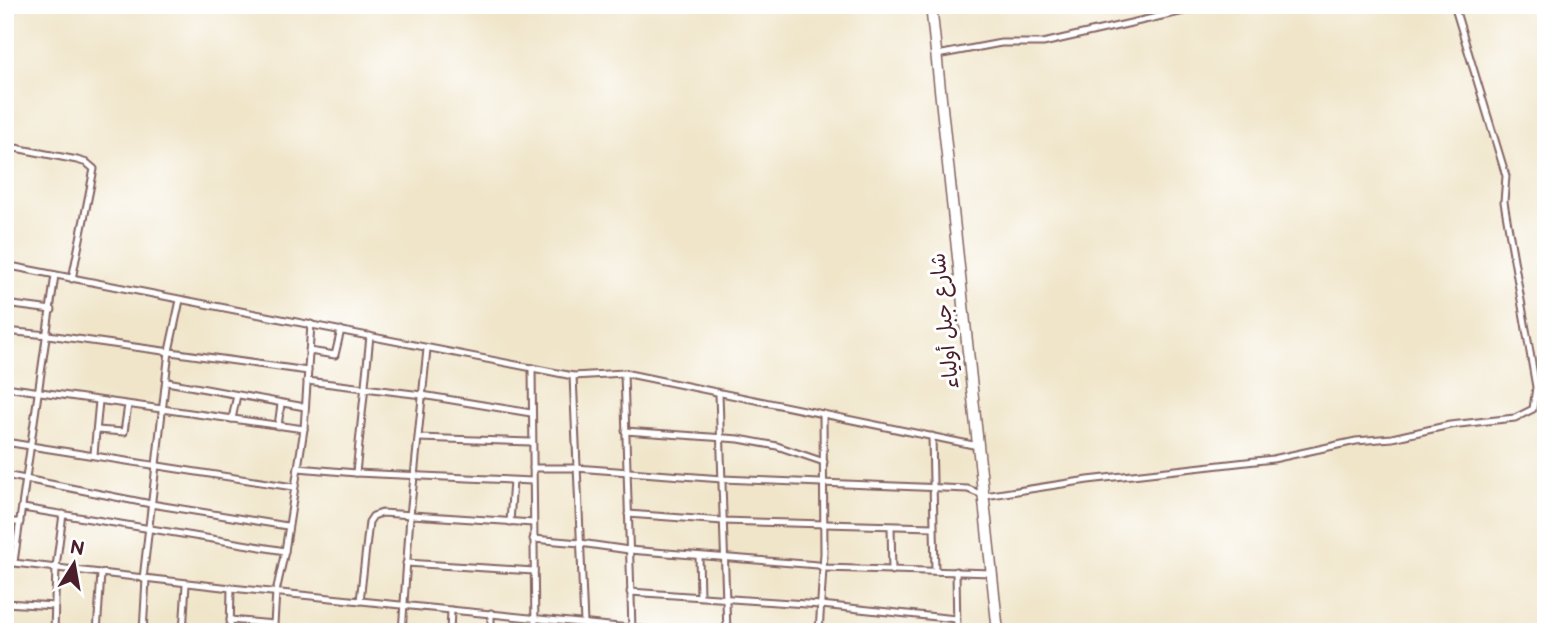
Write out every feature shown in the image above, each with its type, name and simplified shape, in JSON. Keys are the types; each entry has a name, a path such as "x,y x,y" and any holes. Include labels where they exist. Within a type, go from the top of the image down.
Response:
{"highway":[{"name":"شارع جبل أولياء","path":"931,5 999,632"}],"street":[{"path":"937,55 1001,43 1043,43 1197,8 1244,5"},
{"path":"533,468 968,489 985,496 1088,480 1273,458 1392,438 1450,425 1515,418 1533,409 1536,387 1504,202 1506,176 1454,5"},
{"path":"5,146 77,160 94,169 72,279"},
{"path":"5,265 573,376 624,373 978,446"},
{"path":"14,562 55,275"},
{"path":"143,632 147,528 170,351 180,300"},
{"path":"5,304 52,310"},
{"path":"276,629 276,592 304,429 311,324"},
{"path":"309,351 336,354 341,330"},
{"path":"5,331 308,371"},
{"path":"356,474 370,336"},
{"path":"402,632 410,516 427,349"},
{"path":"531,368 535,632"},
{"path":"624,373 632,630"},
{"path":"573,376 584,623"},
{"path":"167,382 305,407"},
{"path":"307,382 531,413"},
{"path":"5,387 304,429"},
{"path":"719,394 727,632"},
{"path":"232,419 237,395"},
{"path":"94,454 99,401"},
{"path":"278,426 281,404"},
{"path":"97,430 124,432 128,405"},
{"path":"819,632 825,525 823,414"},
{"path":"625,431 739,439 777,446 824,462"},
{"path":"932,436 935,571"},
{"path":"419,438 531,442"},
{"path":"5,442 293,487"},
{"path":"299,468 356,474 532,481"},
{"path":"5,475 151,504 288,526"},
{"path":"510,522 513,481"},
{"path":"23,508 285,551"},
{"path":"360,601 369,522 373,516 382,513 533,523"},
{"path":"54,632 56,567 63,514"},
{"path":"628,514 723,521 933,527"},
{"path":"5,522 20,522"},
{"path":"891,527 891,571"},
{"path":"533,539 580,542 629,550 818,565 824,568 993,573"},
{"path":"699,556 700,596"},
{"path":"5,562 186,584 669,632"},
{"path":"406,563 534,571"},
{"path":"956,571 957,632"},
{"path":"97,632 101,574"},
{"path":"183,632 186,584"},
{"path":"230,632 231,588"},
{"path":"630,592 726,597 957,619"},
{"path":"5,603 55,606"},
{"path":"450,632 451,610"},
{"path":"491,613 491,632"},
{"path":"230,620 292,632"},
{"path":"576,623 576,632"}]}
